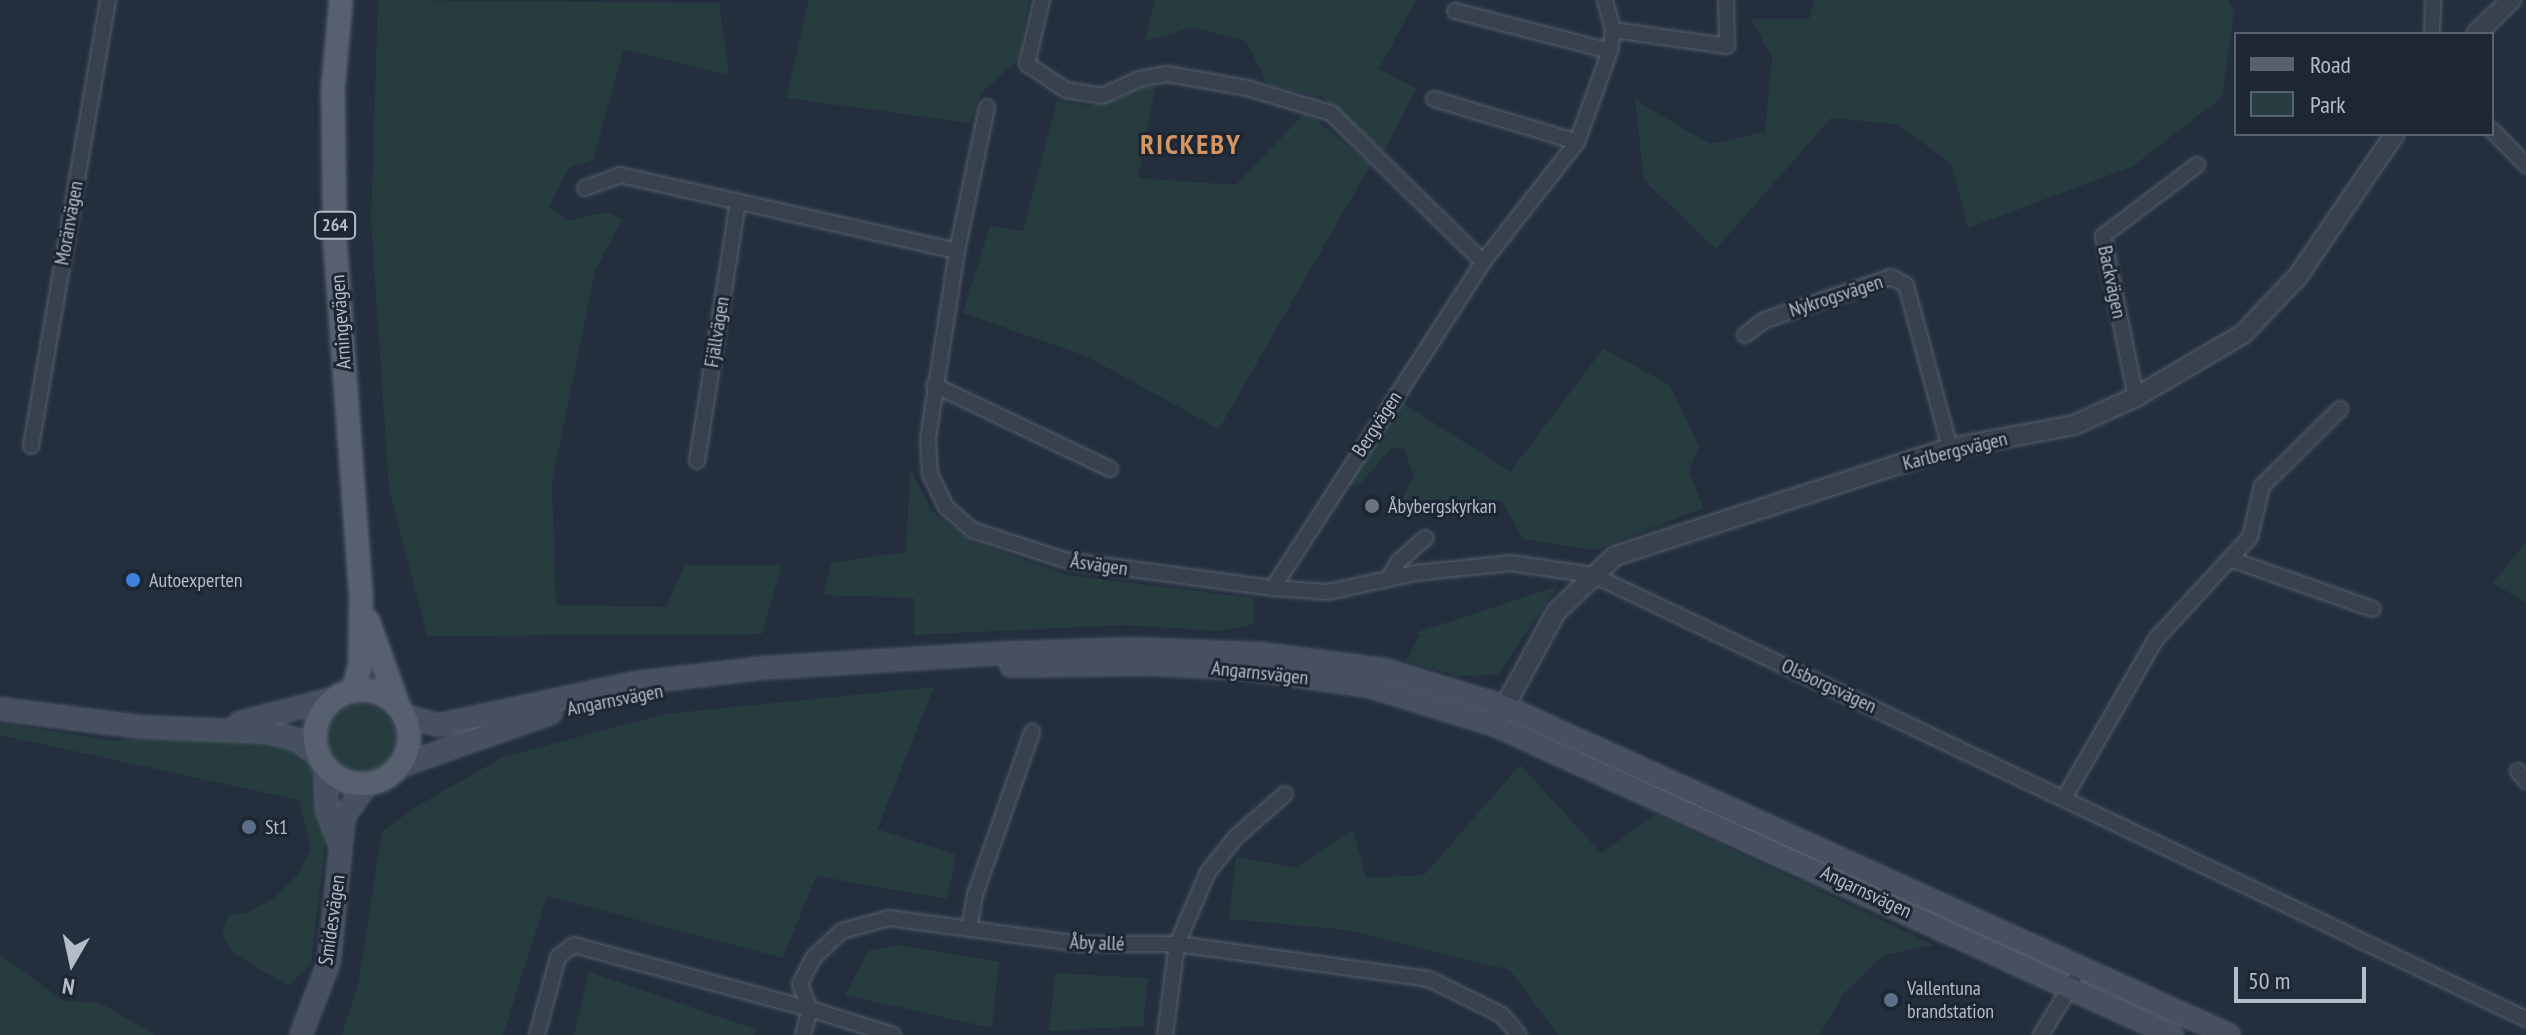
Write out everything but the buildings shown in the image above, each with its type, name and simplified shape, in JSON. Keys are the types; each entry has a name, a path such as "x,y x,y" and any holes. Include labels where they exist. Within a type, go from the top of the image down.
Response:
{"main road":[{"name":"Arningevägen","path":"341,0 333,88 335,242 361,595 360,665 344,694"},
{"name":"Arningevägen","path":"361,595 402,711"},
{"name":"Angarnsvägen","path":"402,711 439,725 635,683 762,668 1134,649 1262,654 1385,670 1927,895 2229,1035"},
{"name":"Angarnsvägen","path":"400,766 567,708 698,684 961,667 1149,664 1251,669 1368,686 1499,716 2172,1035"},
{"path":"0,709 141,727 266,732 296,739 337,777 367,784 400,766 410,744 402,711 374,691 344,694 199,729"},
{"path":"322,761 316,725 344,694"},
{"name":"Smidesvägen","path":"322,761 327,810 340,849"},
{"name":"Smidesvägen","path":"301,1035 329,962 344,816 367,784"}],"street":[{"name":"Moränvägen","path":"31,446 108,0"},
{"path":"1042,0 1027,64 1066,90 1102,96 1139,79 1167,74 1247,88 1331,113 1483,262"},
{"name":"Bergvägen","path":"1273,588 1483,262 1577,142 1610,51 1613,30 1605,0"},
{"path":"1613,30 1727,46 1726,0"},
{"path":"2432,32 2433,0"},
{"path":"2478,32 2511,0"},
{"path":"1455,11 1610,51"},
{"path":"1434,99 1577,142"},
{"name":"Åsvägen","path":"987,107 957,251 934,385 930,474 946,507 972,530 1065,560 1273,588 1328,592 1389,578 1511,563 1593,575"},
{"path":"2494,132 2526,165"},
{"name":"Karlbergsvägen","path":"1499,716 1556,612 1615,556 1686,530 1950,448 2074,425 2136,397 2243,334 2298,276 2394,136"},
{"name":"Backvägen","path":"2136,397 2103,236 2197,165"},
{"path":"585,188 620,175 957,251"},
{"name":"Fjällvägen","path":"697,461 738,202"},
{"name":"Nykrogsvägen","path":"1745,335 1765,320 1891,277 1906,285 1950,448"},
{"path":"934,385 1110,469"},
{"path":"2065,797 2156,639 2250,537 2262,486 2340,409"},
{"path":"1389,578 1425,538"},
{"path":"2230,559 2373,609"},
{"name":"Olsborgsvägen","path":"1593,575 2526,1019"},
{"path":"969,929 975,895 1032,732"},
{"path":"1165,1035 1177,944 1208,872 1236,837 1285,794"},
{"name":"Åby allé","path":"810,1009 800,984 814,957 842,931 889,918 1082,944 1177,944 1429,979 1502,1015 1519,1035"},
{"path":"537,1035 558,957 574,945 810,1009 893,1035"},
{"path":"2041,1035 2081,969"},
{"path":"803,1035 810,1009"}],"green space":[{"path":"378,0 719,3 729,75 624,49 593,160 569,167 549,207 568,221 606,212 622,219 595,271 552,482 556,605 666,607 685,565 782,565 762,634 427,636 389,488 371,220"},
{"path":"809,0 1029,0 1019,59 981,93 970,123 786,98"},
{"path":"1155,0 1416,0 1379,69 1416,89 1384,151 1322,97 1268,85 1246,41 1194,27 1145,41"},
{"path":"1814,0 2228,0 2234,13 2222,97 2133,166 1968,228 1951,163 1896,124 1831,118 1716,249 1644,180 1635,100 1710,144 1765,132 1772,58 1751,19 1809,19"},
{"path":"1138,85 1155,87 1138,178 1236,185 1306,112 1371,164 1219,429 1086,356 963,313 990,226 1023,231 1057,101 1089,106 1122,98"},
{"path":"1603,349 1670,385 1699,446 1689,470 1703,508 1595,550 1523,539 1502,501 1457,500 1403,512 1396,509 1414,476 1404,449 1392,447 1358,486 1343,483 1399,400 1510,472"},
{"path":"910,468 932,511 973,542 1068,575 1254,598 1254,624 1220,631 1125,625 914,635 914,598 824,595 831,563 906,552"},
{"path":"2526,542 2526,603 2493,583"},
{"path":"1558,586 1498,675 1457,676 1406,661 1420,635 1415,633"},
{"path":"934,687 877,829 956,855 947,899 816,876 783,958 547,896 503,1035 342,1035 359,980 382,831 421,804 503,757 665,714"},
{"path":"361,704 386,714 396,739 386,764 361,774 336,764 326,739 336,714"},
{"path":"0,723 108,740 273,741 297,749 319,780 325,845 311,964 288,986 233,953 222,934 228,915 248,913 275,897 298,874 311,848 299,800 0,735"},
{"path":"1520,765 1601,853 1657,814 1934,945 1884,955 1843,994 1820,1035 1558,1035 1510,970 1348,930 1229,919 1236,857 1297,868 1353,829 1366,878 1424,875"},
{"path":"897,945 999,962 992,1028 845,995 868,951"},
{"path":"0,955 64,1001 100,1003 155,1035 0,1035"},
{"path":"589,972 755,1029 755,1035 574,1035"},
{"path":"1055,973 1148,978 1143,1026 1049,1031"}],"place":[{"name":"Åbybergskyrkan","path":"1372,506"},
{"name":"Autoexperten","path":"133,580"},
{"name":"St1","path":"249,827"},
{"name":"Vallentuna brandstation","path":"1891,1000"}],"district":[{"name":"RICKEBY","path":"1191,144"}]}
